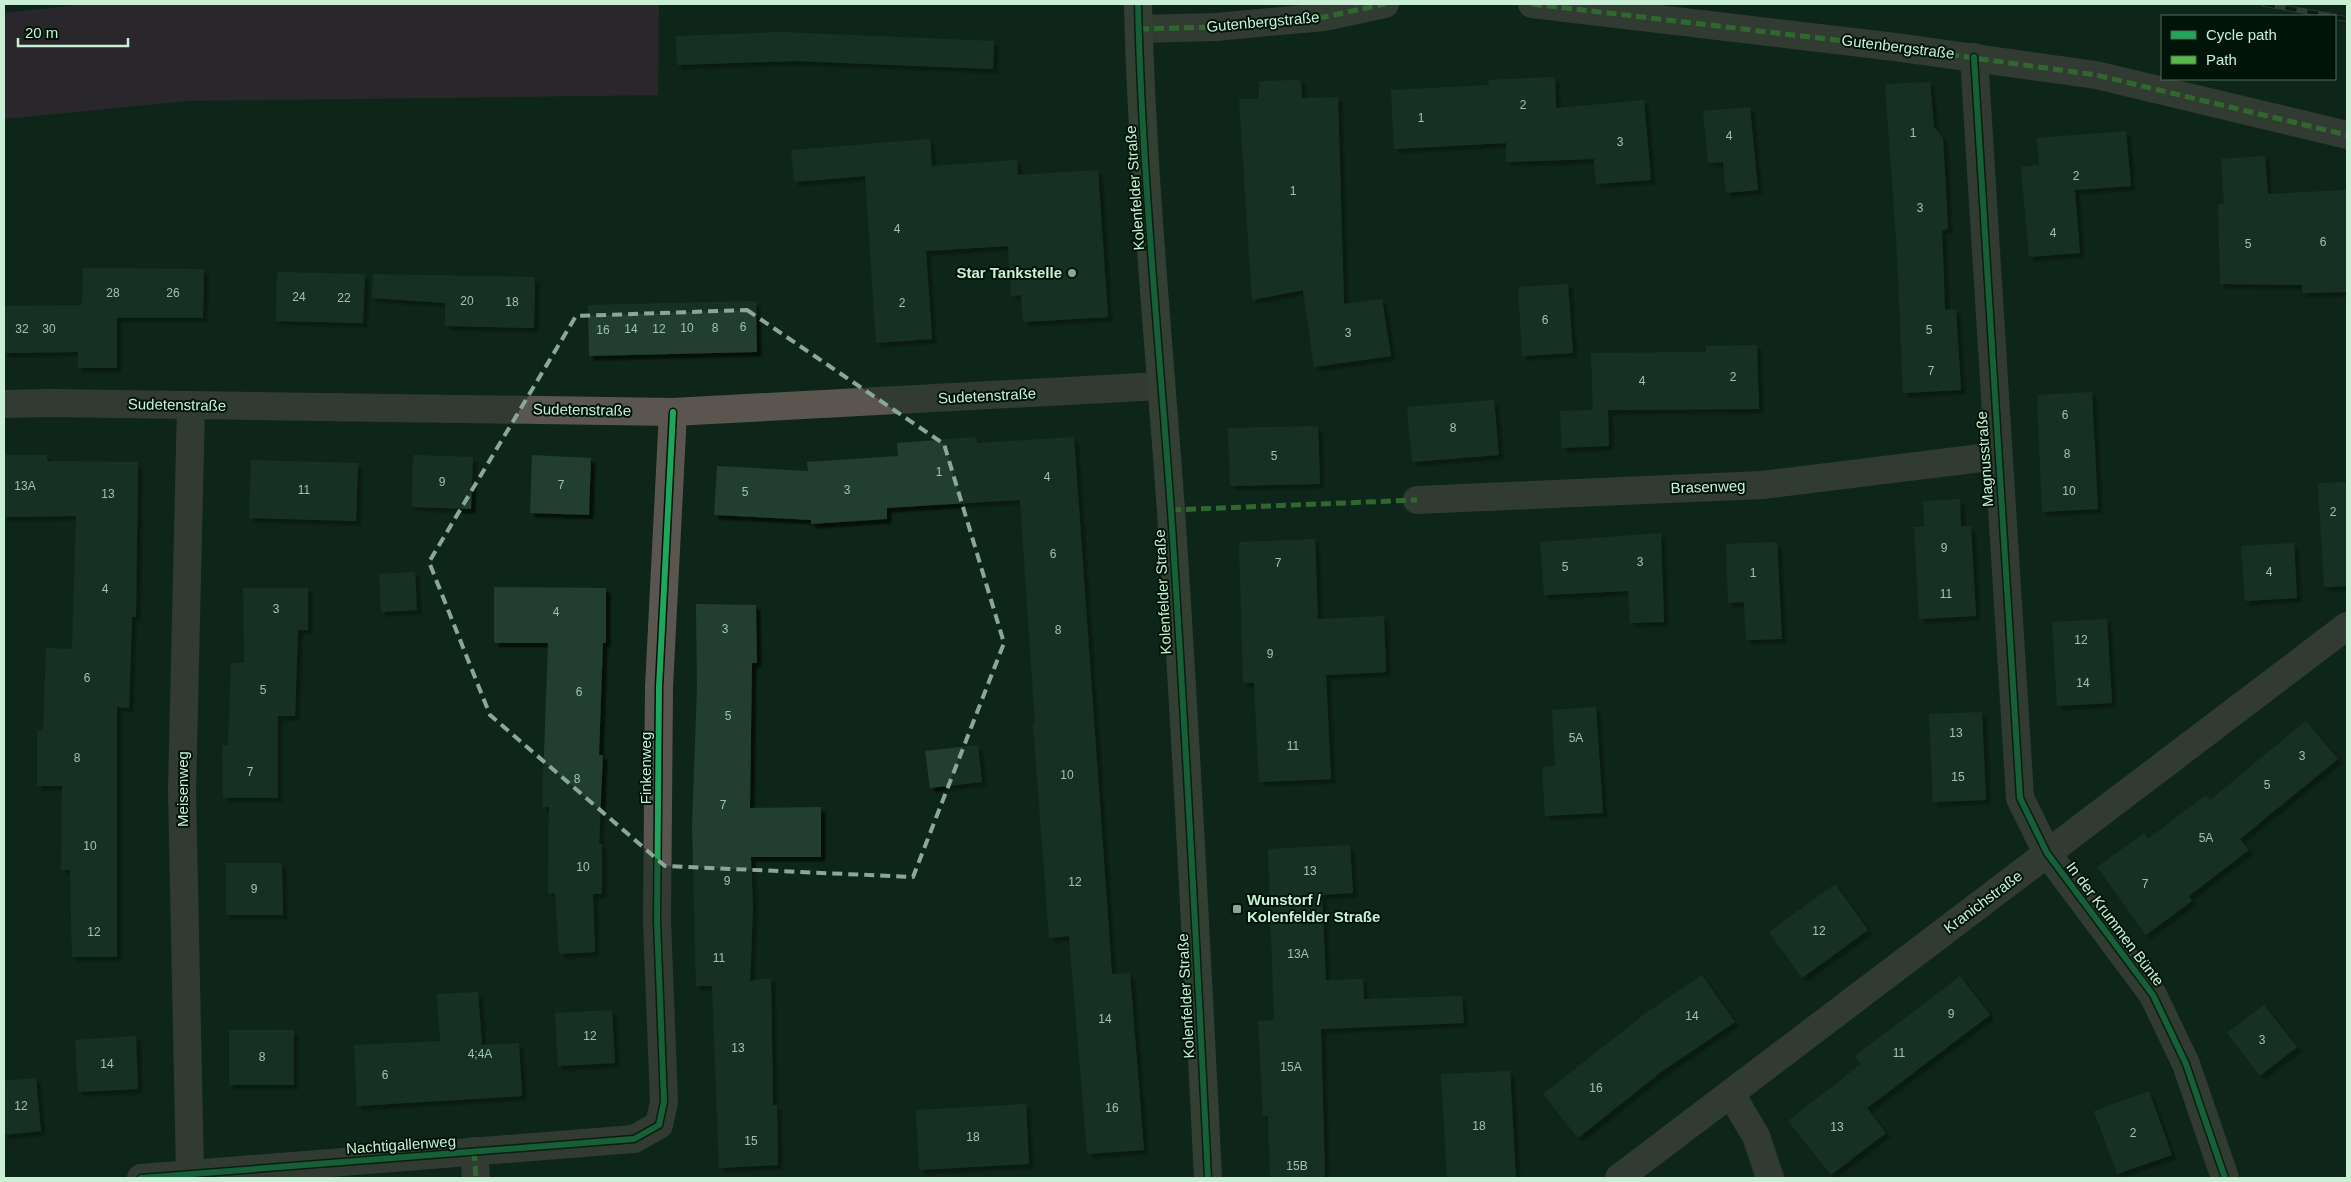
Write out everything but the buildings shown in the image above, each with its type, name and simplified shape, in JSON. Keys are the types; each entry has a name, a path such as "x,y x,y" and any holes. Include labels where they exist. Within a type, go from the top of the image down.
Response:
{"main road":[{"name":"Kolenfelder Straße","path":"1138,16 1160,386 1176,605 1208,1178"}],"street":[{"name":"Gutenbergstraße","path":"1138,16 1216,27 1324,18 1386,4"},
{"name":"Gutenbergstraße","path":"1532,4 1974,57 2096,75 2347,135"},
{"name":"Magnusstraße","path":"1974,57 1997,456 2020,798 2047,854"},
{"name":"Sudetenstraße","path":"4,404 49,403 673,412 1160,386"},
{"name":"Meisenweg","path":"190,1174 182,790 191,405"},
{"name":"Finkenweg","path":"659,1125 664,1102 658,921 659,687 673,412"},
{"name":"Brasenweg","path":"1417,500 1762,485 1997,456"},
{"name":"Kranichstraße","path":"1618,1178 2347,626"},
{"name":"In der Krummen Bünte","path":"2047,854 2154,995 2186,1064 2225,1178"},
{"path":"1731,1094 1756,1136 1770,1178"},
{"name":"Nachtigallenweg","path":"141,1178 634,1139 659,1125"},
{"path":"474,1151 476,1178"}],"highlighted area":[{"path":"747,310 944,444 1004,643 913,877 665,866 490,715 429,562 576,316"}],"shaded area":[{"path":"87,4 659,4 658,95 187,101 4,119 4,13"}],"railway":[{"path":"2264,4 2326,15"},
{"path":"2336,17 2347,19"}],"marked path":[{"path":"1139,29 1216,27 1324,17 1385,4"},
{"path":"1532,4 1895,47 2096,75 2347,135"},
{"path":"1171,510 1417,500"},
{"path":"474,1151 476,1178"}],"cycle path":[{"path":"1138,4 1147,194 1182,678 1208,1178"},
{"path":"1974,57 2020,798 2047,853 2153,995 2186,1064 2225,1178"},
{"path":"141,1178 634,1139 659,1125 664,1102 657,921 659,687 673,412"}],"place":[{"name":"Star Tankstelle","path":"1072,273"},
{"name":"Wunstorf / Kolenfelder Straße","path":"1237,909"}]}
